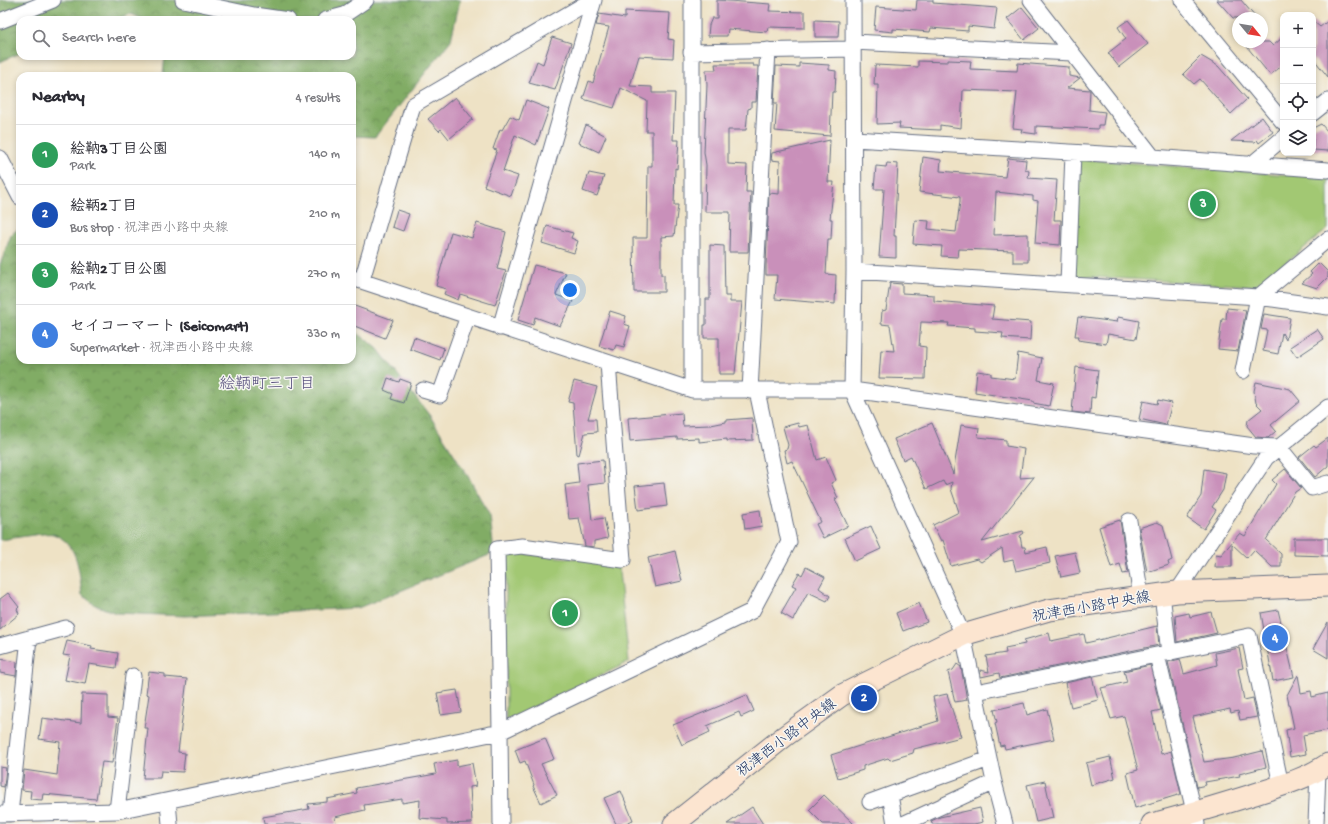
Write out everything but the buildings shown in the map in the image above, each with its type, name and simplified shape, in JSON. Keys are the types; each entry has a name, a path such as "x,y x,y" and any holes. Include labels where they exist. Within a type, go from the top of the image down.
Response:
{"main road":[{"name":"祝津西小路中央線","path":"682,822 785,736 842,695 964,636 1049,610 1169,593 1328,586"},
{"path":"1152,824 1195,819 1281,785 1323,778"}],"street":[{"path":"0,22 53,0"},
{"path":"183,0 254,16"},
{"path":"340,16 366,0"},
{"path":"593,0 413,105 357,279 500,328 692,390 852,390 1254,446 1279,447 1312,488 1328,483"},
{"path":"500,328 593,0"},
{"path":"692,0 692,390"},
{"path":"853,0 854,271 852,390 964,636 994,782 1005,824"},
{"path":"1031,0 1153,157"},
{"path":"1182,0 1281,120"},
{"path":"691,52 853,46 1072,53"},
{"path":"29,638 5,814 117,811 168,802 500,732 752,611 789,542 753,391 768,50"},
{"path":"1316,111 1328,101"},
{"path":"854,139 1153,157 1328,170"},
{"path":"1252,164 1280,141"},
{"path":"1068,284 1074,153"},
{"path":"0,158 16,189"},
{"path":"1243,371 1258,297 1328,240"},
{"path":"854,271 1258,297 1328,307"},
{"path":"423,390 440,395 468,316"},
{"path":"501,824 498,549 522,546 623,560 608,363"},
{"path":"1195,819 1163,654 1169,593 1266,458 1328,407"},
{"path":"1129,521 1141,597"},
{"path":"0,646 66,628"},
{"path":"976,692 1249,636 1281,785"},
{"path":"117,811 133,676"},
{"path":"870,802 989,759"},
{"path":"1316,824 1323,778"},
{"path":"904,824 994,782"},
{"path":"890,795 895,824"},
{"path":"168,802 170,824"}],"green space":[{"path":"0,0 460,0 451,40 375,137 356,136 356,72 163,72 165,60 356,60 356,16 136,16 131,14 125,16 16,16 16,55 0,62"},
{"path":"1079,159 1328,178 1328,229 1256,286 1074,276"},
{"path":"16,231 16,364 356,364 356,332 377,348 430,416 469,478 490,516 494,553 358,608 185,616 116,613 95,605 82,595 76,559 73,551 62,538 49,534 0,540 0,265 11,235"},
{"path":"506,552 618,563 629,662 506,720"}],"place":[{"name":"絵靹2丁目公園","path":"1203,204"},
{"name":"絵靹3丁目公園","path":"565,613"},
{"name":"セイコーマート (Seicomart)","path":"1275,638"},
{"name":"絵鞆2丁目","path":"864,698"}],"district":[{"name":"絵鞆町三丁目","path":"267,382"}]}
